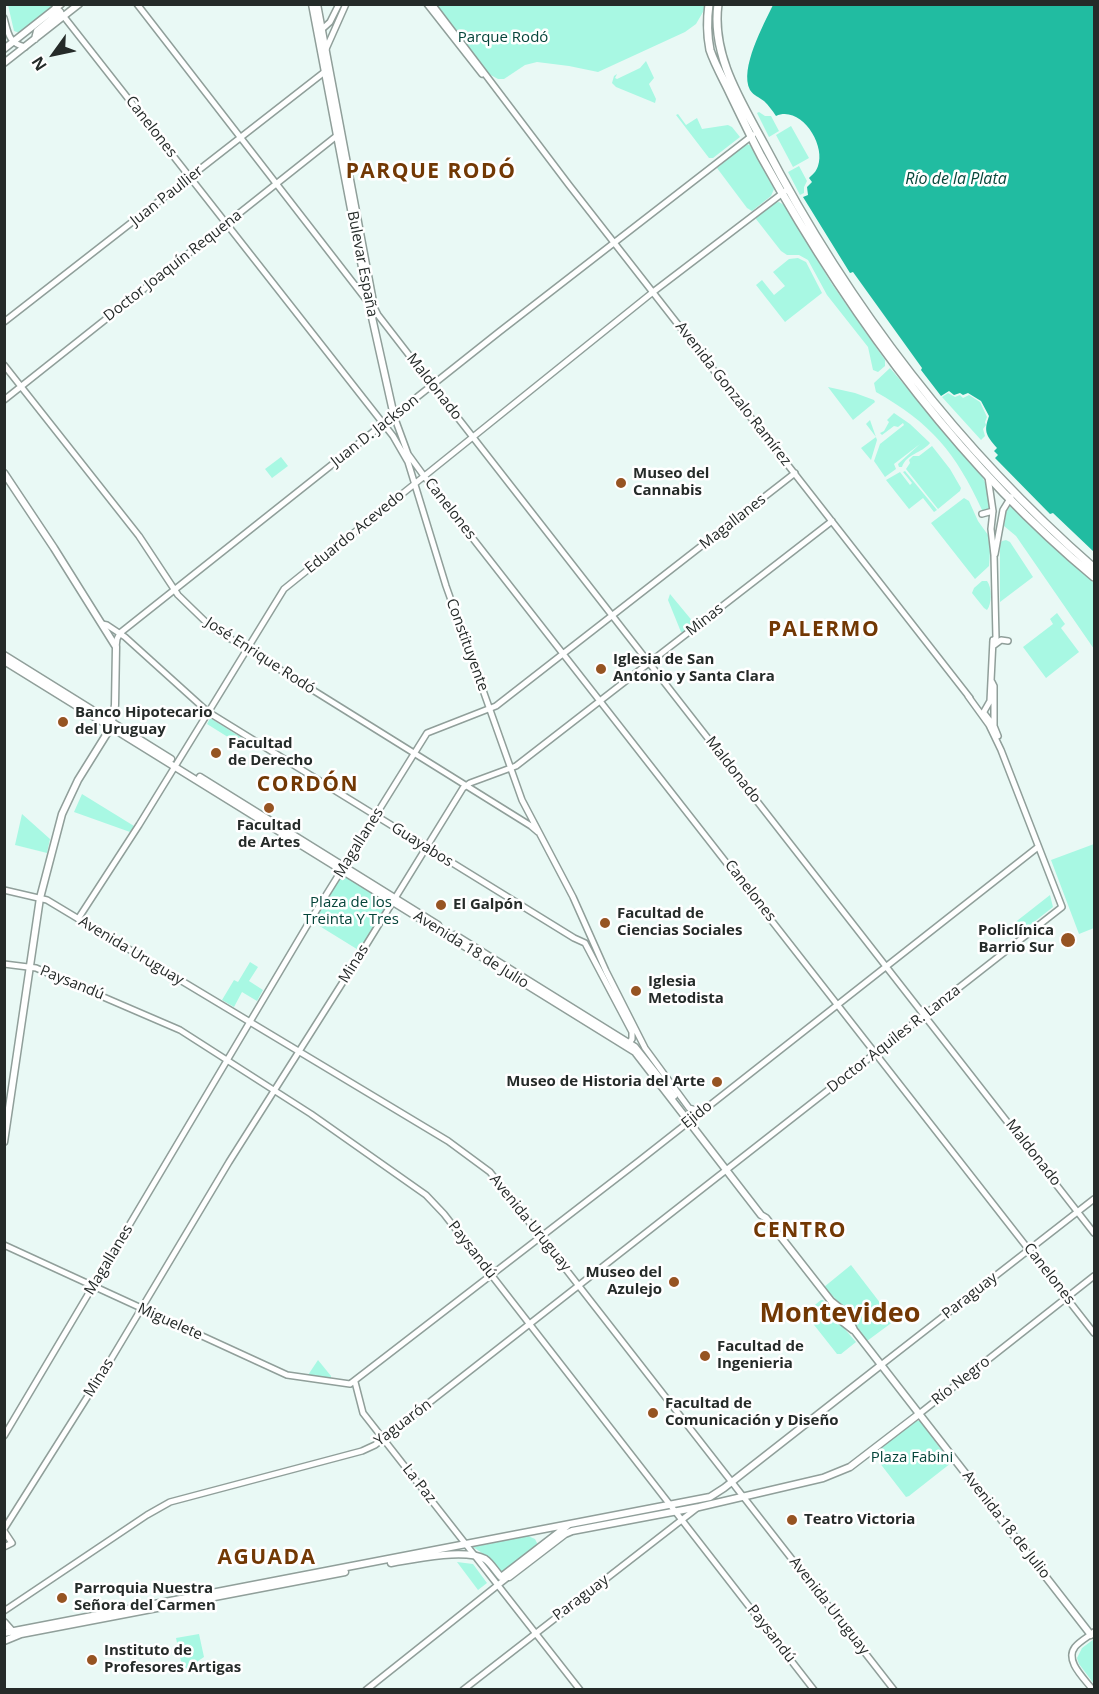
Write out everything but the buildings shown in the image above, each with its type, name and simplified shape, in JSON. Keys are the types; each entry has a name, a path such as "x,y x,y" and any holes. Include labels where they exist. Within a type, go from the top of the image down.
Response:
{"main road":[{"path":"4,49 9,38 23,34 59,9 79,4"},
{"name":"Bulevar España","path":"312,4 326,49 327,70"},
{"name":"Bulevar España","path":"317,4 320,32 379,346"},
{"path":"709,4 708,29 711,51 820,258 871,333 930,409 988,475 1095,568"},
{"path":"718,4 716,28 720,53 754,134"},
{"path":"5,62 35,39 37,31 59,9"},
{"path":"785,191 831,262 904,366 1012,495 1095,577"},
{"name":"Constituyente","path":"379,346 394,416"},
{"path":"4,473 116,647 115,705 111,724 78,780 62,814 40,898 4,1142"},
{"name":"Avenida 18 de Julio","path":"4,655 111,724"},
{"name":"Avenida 18 de Julio","path":"4,661 343,867 628,1046 638,1055 728,1169 761,1215 766,1218 831,1301 838,1319 854,1330 1093,1633"},
{"name":"Avenida 18 de Julio","path":"628,1046 638,1049 679,1102 690,1121"},
{"name":"Paraguay","path":"8,1632 710,1497 881,1365"},
{"name":"Río Negro","path":"508,1577 572,1531 699,1507 823,1478 850,1467 919,1414"},
{"path":"501,1577 559,1531 573,1523"},
{"path":"4,1641 21,1634 386,1564 442,1555 475,1557"},
{"name":"La Paz","path":"475,1557 486,1560 501,1577"},
{"path":"501,1577 508,1577"},
{"path":"4,1622 8,1632"}],"street":[{"name":"Maldonado","path":"137,4 1095,1233"},
{"path":"320,32 330,22 339,4"},
{"path":"326,49 346,4"},
{"name":"Avenida Gonzalo Ramírez","path":"427,4 493,89 498,92"},
{"name":"Avenida Gonzalo Ramírez","path":"432,4 498,92 969,696 991,729 1001,750 1062,906"},
{"name":"Canelones","path":"59,9 1095,1333"},
{"path":"4,18 9,38 25,47"},
{"name":"Juan Paullier","path":"4,322 327,70"},
{"name":"Juan D. Jackson","path":"120,633 754,134"},
{"name":"Doctor Joaquín Requena","path":"4,400 339,135"},
{"name":"Eduardo Acevedo","path":"78,919 284,589 653,291 785,191"},
{"name":"José Enrique Rodó","path":"4,365 139,536 174,590 213,629 531,826"},
{"name":"Constituyente","path":"394,416 446,586 522,800 573,897 627,1014 653,1061"},
{"name":"Magallanes","path":"4,1436 343,867 427,733 490,709 795,473"},
{"path":"982,715 990,704 994,607 994,555 991,529 993,511 988,475"},
{"path":"994,555 1003,510 1012,495"},
{"path":"982,514 993,511"},
{"name":"Minas","path":"4,1530 141,1310 229,1162 466,785 511,769 832,520"},
{"name":"Guayabos","path":"102,624 120,633 208,712 585,943 632,1032 628,1046"},
{"path":"116,647 120,633"},
{"path":"993,644 1001,640 1008,641"},
{"path":"992,682 994,686 994,726"},
{"name":"Avenida Gonzalo Ramírez","path":"982,715 994,726 1001,750"},
{"name":"Constituyente","path":"531,826 542,838"},
{"name":"Ejido","path":"355,1382 1038,847"},
{"name":"Avenida Uruguay","path":"4,890 47,900 448,1141 490,1172 894,1689"},
{"name":"Doctor Aquiles R. Lanza","path":"728,1169 1062,906"},
{"name":"Paysandú","path":"4,964 29,967 176,1028 275,1090 426,1195 444,1214 814,1689"},
{"name":"Avenida 18 de Julio","path":"653,1061 689,1108"},
{"name":"Avenida 18 de Julio","path":"677,1093 679,1102 689,1108"},
{"path":"689,1108 696,1110 706,1108"},
{"name":"Yaguarón","path":"4,1611 147,1515 173,1501 362,1451 375,1445 728,1169"},
{"name":"Paraguay","path":"881,1365 1095,1199"},
{"name":"Miguelete","path":"4,1245 287,1376 346,1385 355,1382"},
{"name":"Río Negro","path":"919,1414 1095,1276"},
{"name":"La Paz","path":"355,1382 363,1413 580,1689"},
{"name":"Paraguay","path":"463,1689 699,1507"},
{"path":"4,1530 12,1543 4,1548"},
{"path":"498,1586 501,1577"},
{"path":"366,1689 508,1577"},
{"path":"1093,1633 1076,1647 1072,1656 1075,1667 1093,1689"}],"green space":[{"path":"51,4 52,8 20,33 14,31 8,5"},
{"name":"Parque Rodó","path":"435,5 707,5 696,24 685,32 598,72 537,62 525,65 504,79 498,79 487,73"},
{"path":"646,61 654,78 649,84 656,99 655,103 616,87 612,83 617,74 615,78 617,79 640,68"},
{"path":"757,113 765,116 771,116 779,131 769,137"},
{"path":"678,114 686,125 697,118 702,129 728,125 740,137 713,158 709,158 676,115"},
{"path":"791,126 809,158 793,167 776,135"},
{"path":"746,144 750,145 774,189 771,196 752,211 747,208 717,168"},
{"path":"799,166 807,181 804,193 800,195 788,172"},
{"path":"779,202 784,205 832,284 885,360 885,366 878,372 873,370 868,347 827,295 808,260 799,255 787,255 781,251 756,219 756,216"},
{"path":"798,258 806,262 822,293 785,322 756,285 762,280 774,295 785,286 773,272 789,259"},
{"path":"890,368 982,476 990,493 990,510 982,510 962,472 940,441 912,416 876,392 874,383"},
{"path":"828,387 855,393 875,402 853,420"},
{"path":"948,393 955,397 960,395 963,398 969,395 980,402 987,417 983,429 985,436 981,440 942,397"},
{"path":"894,413 930,443 907,459 902,467 899,467 898,464 920,444 894,464 896,469 885,477 874,461 880,444 904,425 903,423 898,427 894,426 882,435 880,433 884,431 889,422 887,420"},
{"path":"870,420 876,437 866,424"},
{"path":"876,437 877,440 871,460 861,448"},
{"path":"932,446 961,488 938,509 906,469 913,456 919,456"},
{"path":"281,457 288,466 272,478 265,469"},
{"path":"905,471 937,510 934,512 923,498 909,509 886,480 900,472 910,485 912,483 903,472"},
{"path":"964,498 969,501 978,521 988,535 989,566 975,579 931,523"},
{"path":"1010,506 1094,583 1094,649 1016,536 1004,526 1006,512"},
{"path":"1006,540 1010,542 1033,577 1000,602 1000,544"},
{"path":"982,581 987,581 991,591 991,600 987,610 972,593"},
{"path":"670,594 694,623 684,633 681,632 668,600"},
{"path":"1057,613 1065,624 1061,628 1079,652 1046,678 1023,647 1053,624 1050,619"},
{"path":"210,718 250,743 247,749 207,724"},
{"path":"82,794 134,826 130,832 74,812"},
{"path":"22,814 50,839 47,853 15,845"},
{"path":"1094,844 1094,928 1079,934 1051,860"},
{"name":"Plaza de los Treinta Y Tres","path":"342,874 389,903 360,951 313,922"},
{"path":"1050,895 1053,907 1020,933 1013,924"},
{"path":"250,962 258,967 249,981 263,990 257,1001 242,992 234,1007 222,1000 234,980 238,982"},
{"path":"851,1265 894,1321 867,1341 844,1308 824,1287"},
{"path":"821,1300 856,1342 841,1354 837,1354 807,1316 806,1312"},
{"path":"318,1360 331,1376 331,1379 308,1375"},
{"name":"Plaza Fabini","path":"915,1421 920,1421 951,1463 906,1497 879,1462 878,1454 874,1454"},
{"path":"528,1536 535,1539 538,1545 502,1573 488,1557 473,1547"},
{"path":"457,1562 473,1564 487,1583 478,1590"},
{"path":"199,1634 204,1657 183,1671 176,1638"},
{"path":"1094,1639 1094,1684 1077,1658 1082,1648"}],"water":[{"name":"Río de la Plata","path":"773,5 1094,5 1094,552 1053,513 1050,514 995,458 998,455 994,451 997,448 987,432 986,425 989,416 981,401 968,393 954,395 949,391 941,396 853,272 850,273 803,197 808,195 807,187 812,182 809,178 818,166 820,157 815,138 802,121 794,116 785,114 776,116 764,101 750,90 747,81 754,47"}],"place":[{"name":"Museo del Cannabis","path":"621,483"},
{"name":"Iglesia de San Antonio y Santa Clara","path":"601,669"},
{"name":"Banco Hipotecario del Uruguay","path":"63,722"},
{"name":"Facultad de Derecho","path":"216,753"},
{"name":"Facultad de Artes","path":"269,808"},
{"name":"El Galpón","path":"441,905"},
{"name":"Facultad de Ciencias Sociales","path":"605,923"},
{"name":"Policlínica Barrio Sur","path":"1068,940"},
{"name":"Iglesia Metodista","path":"636,991"},
{"name":"Museo de Historia del Arte","path":"717,1082"},
{"name":"Museo del Azulejo","path":"674,1282"},
{"name":"Facultad de Ingenieria","path":"705,1356"},
{"name":"Facultad de Comunicación y Diseño","path":"653,1413"},
{"name":"Teatro Victoria","path":"792,1520"},
{"name":"Parroquia Nuestra Señora del Carmen","path":"62,1598"},
{"name":"Instituto de Profesores Artigas","path":"92,1660"}],"district":[{"name":"PARQUE RODÓ","path":"431,172"},
{"name":"PALERMO","path":"824,630"},
{"name":"CORDÓN","path":"308,785"},
{"name":"CENTRO","path":"800,1231"},
{"name":"Montevideo","path":"840,1314"},
{"name":"AGUADA","path":"267,1558"}]}
